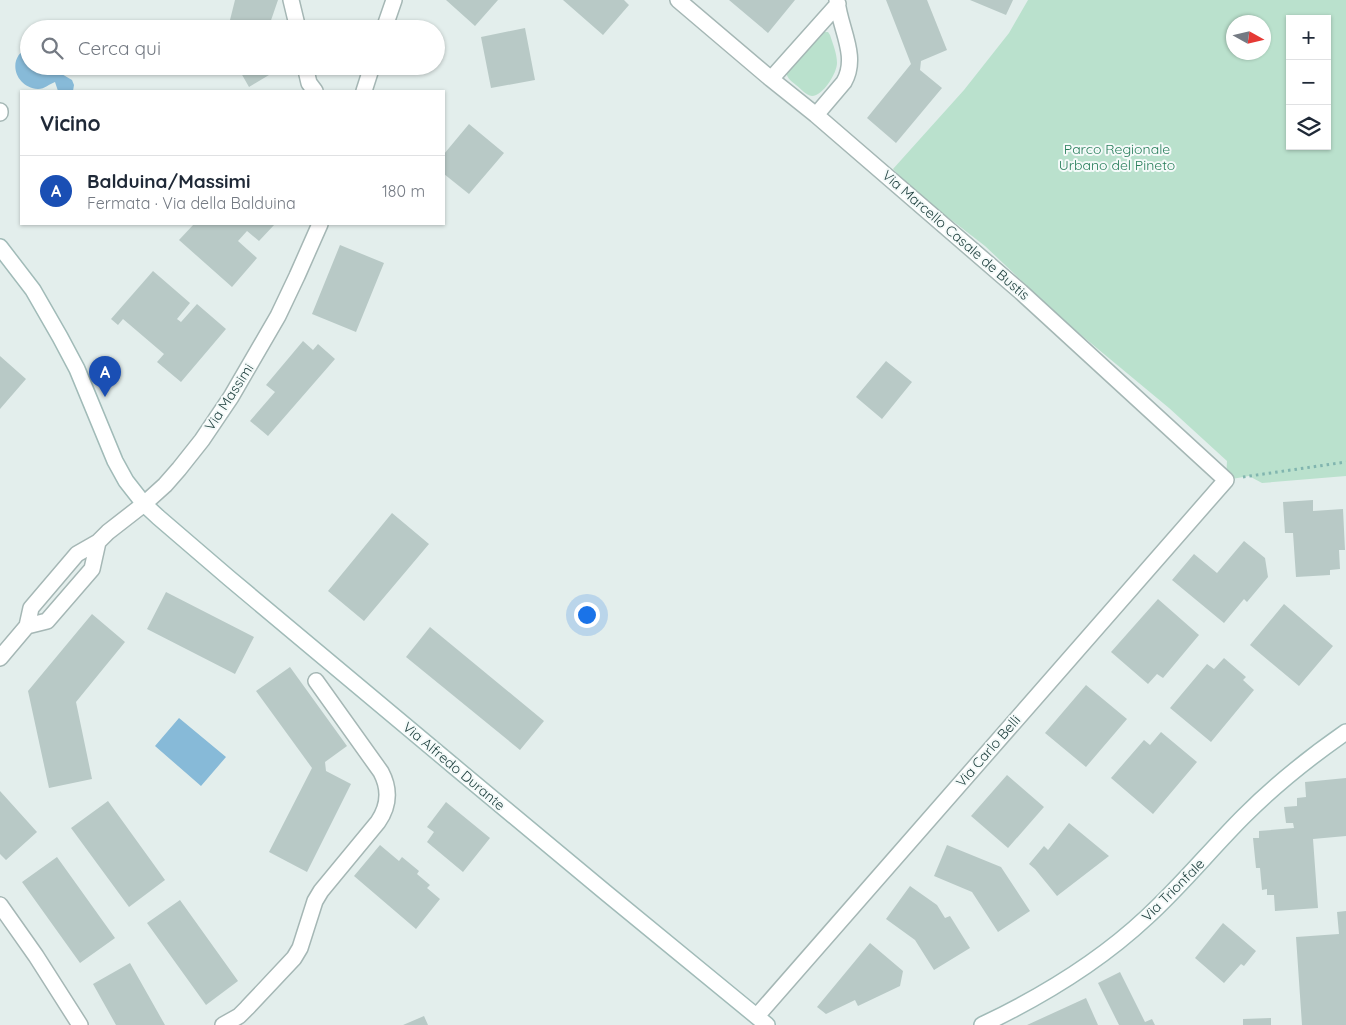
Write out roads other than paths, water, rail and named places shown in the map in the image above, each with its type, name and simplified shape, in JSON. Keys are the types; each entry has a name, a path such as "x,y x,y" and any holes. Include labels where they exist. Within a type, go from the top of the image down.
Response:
{"street":[{"path":"291,0 296,20"},
{"path":"387,20 394,0"},
{"name":"Via Marcello Casale de Bustis","path":"678,0 816,115 1021,292 1226,480"},
{"path":"771,79 838,2"},
{"path":"816,115 844,82 849,68 850,56 838,2"},
{"path":"307,75 309,84 314,90"},
{"path":"364,90 369,75"},
{"name":"Via Massimi","path":"0,658 27,626 31,608 77,554 98,542 165,485 202,440 231,397 278,316 320,225"},
{"name":"Via Alfredo Durante","path":"0,247 33,290 65,345 77,369 115,461 126,481 144,504 215,566 760,1022"},
{"name":"Via Carlo Belli","path":"760,1022 1226,480"},
{"name":"Via Massimi","path":"27,626 46,621 92,569 98,542"},
{"path":"223,1025 239,1016 248,1008 294,958 300,948 315,900 378,822 386,806 388,797 381,772 316,681"},
{"name":"Via Trionfale","path":"982,1025 1050,989 1114,945 1147,918 1266,795 1346,732"},
{"path":"0,905 36,956 80,1025"}],"water":[{"path":"20,54 20,75 63,75 72,80 73,90 58,90 55,82 38,89 30,87 23,83 16,71 15,64"},
{"path":"179,718 226,757 201,786 155,746"}],"place":[{"name":"Balduina/Massimi","path":"105,397"}],"park label":[{"name":"Parco Regionale Urbano del Pineto","path":"1117,158"}]}
